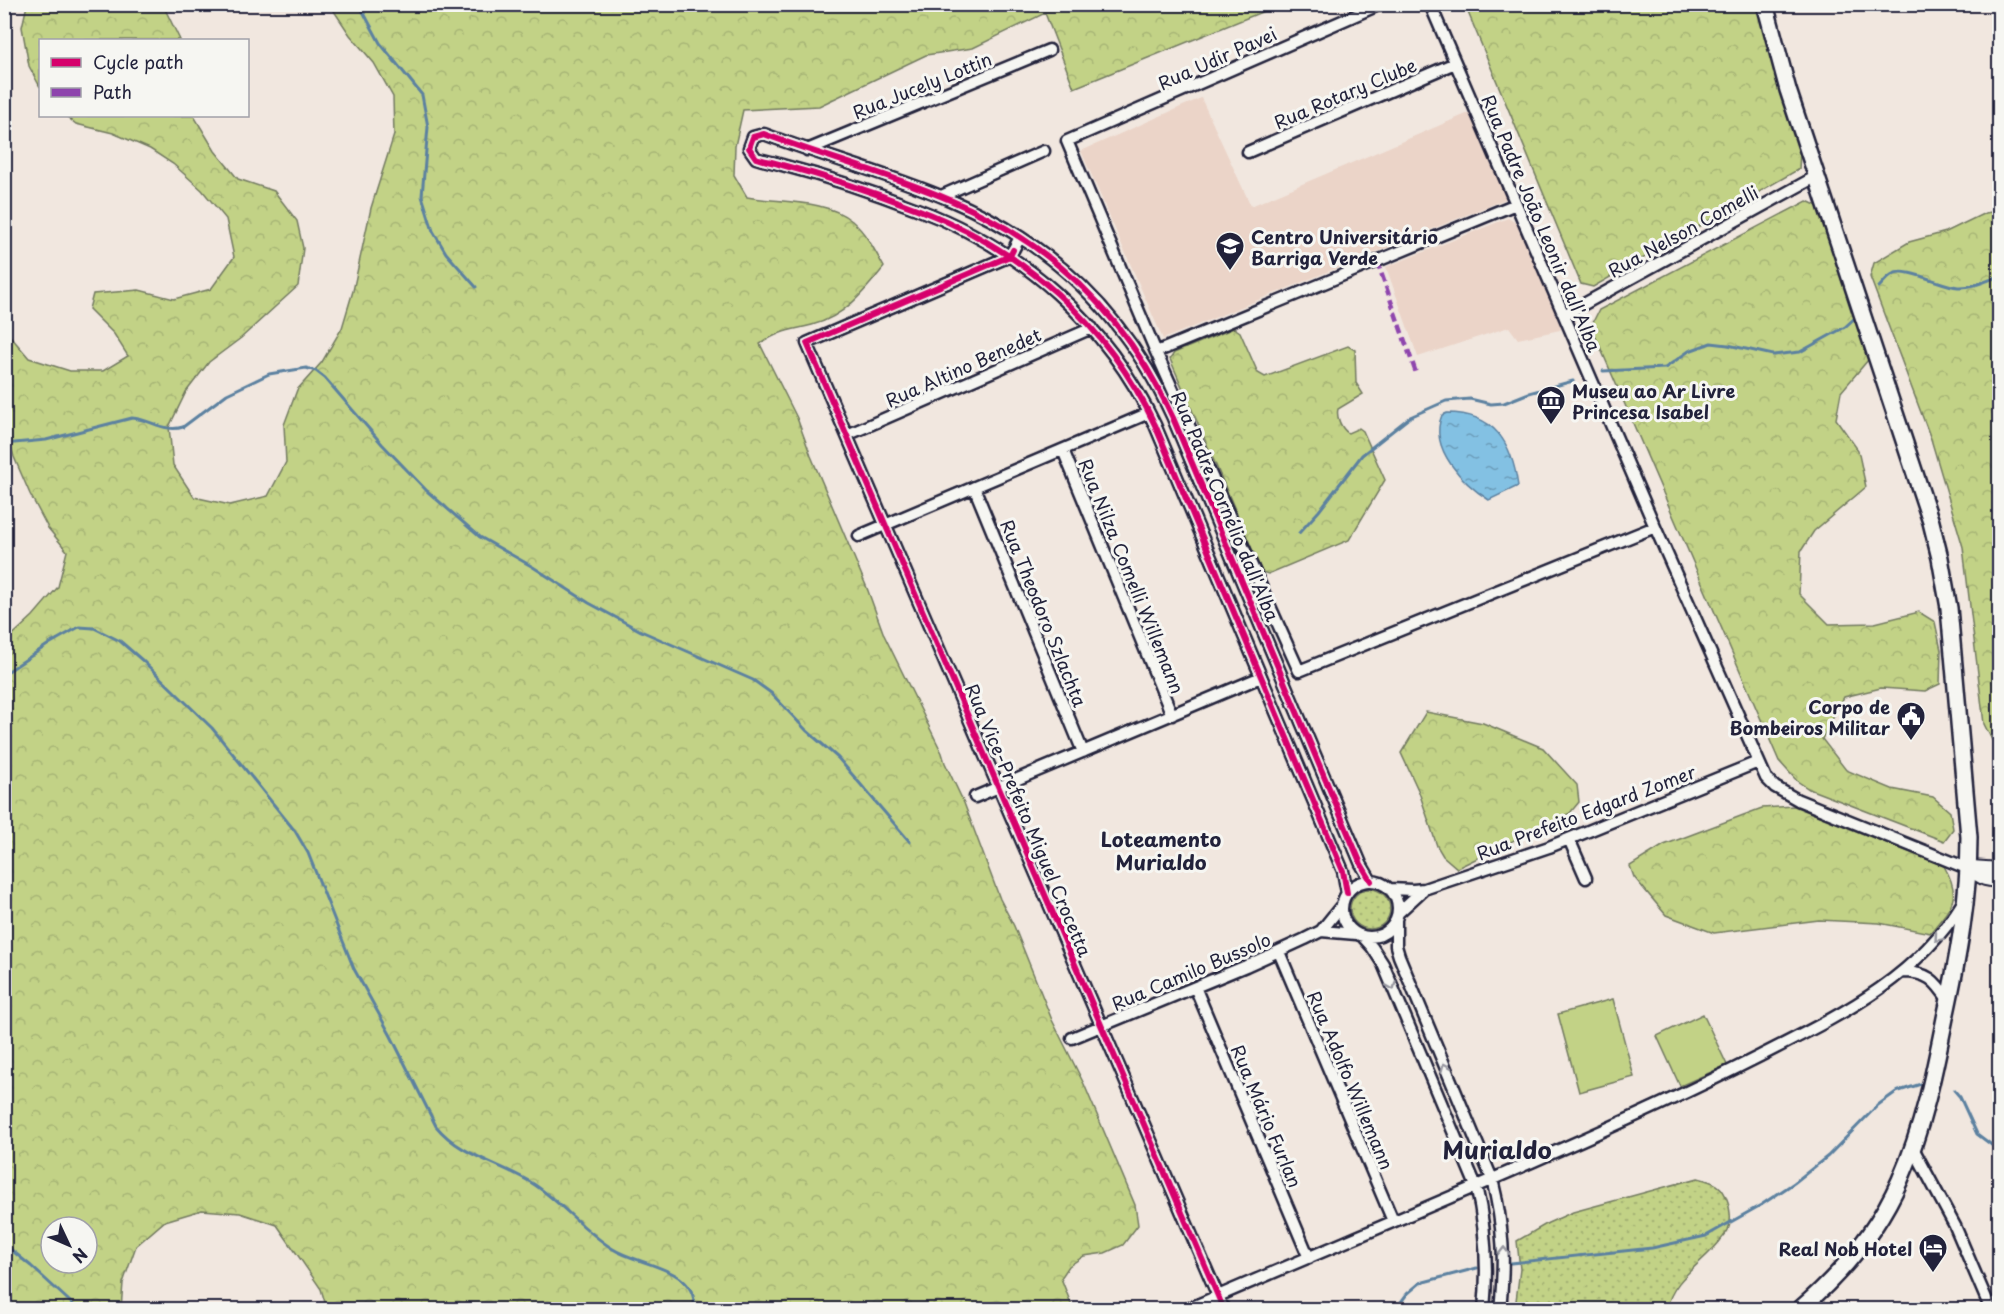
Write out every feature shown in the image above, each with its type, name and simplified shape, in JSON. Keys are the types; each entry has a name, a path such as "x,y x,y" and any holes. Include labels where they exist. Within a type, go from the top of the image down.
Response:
{"main road":[{"path":"1766,4 1788,90 1927,511 1940,558 1949,608 1966,798 1969,868 1949,1001 1930,1089 1913,1148 1883,1213 1840,1270 1799,1310"},
{"path":"1969,868 2000,870"},
{"path":"1969,868 1985,878 2000,881"}],"street":[{"name":"Rua Udir Pavei","path":"1156,352 1067,141 1381,4"},
{"name":"Rua Padre João Leonir dall'Alba","path":"1430,4 1655,527 1766,778 1775,787 1798,800 1969,868"},
{"name":"Rua Jucely Lottin","path":"807,150 1049,50"},
{"name":"Rua Rotary Clube","path":"1248,152 1455,63"},
{"name":"Rua Padre Cornélio dall'Alba","path":"1347,892 1343,871 1149,413 1125,370 1092,328 1051,287 1010,256 970,232 920,210 756,158 750,152 749,144 753,137 764,134 969,208 1020,237 1065,270 1099,303 1130,340 1154,378 1178,429 1361,864 1371,881"},
{"path":"940,196 1044,151"},
{"name":"Rua Nelson Comelli","path":"1564,315 1817,176"},
{"path":"1516,204 1156,352 1299,671 1655,527"},
{"path":"1010,256 1020,237"},
{"name":"Rua Vice-Prefeito Miguel Crocetta","path":"1010,256 807,343 1224,1310"},
{"name":"Rua Altino Benedet","path":"847,435 1092,328"},
{"path":"859,536 1149,413"},
{"name":"Rua Nilza Comelli Willemann","path":"1063,450 1172,715"},
{"name":"Rua Theodoro Szlachta","path":"974,488 1083,752"},
{"path":"975,797 1262,678"},
{"name":"Rua Prefeito Edgard Zomer","path":"1389,889 1424,889 1569,839 1758,762"},
{"path":"1569,839 1586,878"},
{"path":"1484,1310 1486,1241 1476,1186 1383,964 1359,935 1350,930 1343,918 1342,905 1347,892 1357,884 1371,881 1384,885 1396,900 1396,946 1399,956 1492,1179 1500,1210 1504,1241 1500,1310"},
{"name":"Rua Prefeito Edgard Zomer","path":"1397,917 1424,889"},
{"path":"1188,1309 1683,1095 1823,1023 1873,993 1902,972 1936,941 1966,898"},
{"name":"Rua Camilo Bussolo","path":"1072,1038 1279,952 1321,931 1342,905"},
{"path":"1321,931 1376,937 1388,931 1397,917"},
{"name":"Rua Adolfo Willemann","path":"1279,952 1394,1221"},
{"path":"1902,972 1918,972 1929,977 1938,984 1949,1001"},
{"name":"Rua Mário Furlan","path":"1195,987 1309,1258"},
{"path":"1913,1148 1955,1226 1991,1310"}],"shaded area":[{"name":"Centro Universitário Barriga Verde","path":"1201,98 1251,206 1471,112 1508,198 1163,339 1081,151"},
{"name":"Centro Universitário Barriga Verde","path":"1508,218 1519,225 1563,323 1560,330 1518,339 1509,327 1418,357 1386,267"}],"green space":[{"path":"27,5 163,5 180,39 39,39 39,85 29,66 22,27"},
{"path":"330,5 1279,5 1074,88 1045,13 973,48 926,55 819,106 743,110 735,146 734,175 747,197 816,205 841,214 862,231 884,267 844,310 812,325 780,333 760,344 797,418 884,635 942,753 964,803 1000,899 1014,926 1052,1020 1084,1084 1135,1205 1138,1225 1123,1245 1105,1253 1084,1256 1069,1266 1061,1278 1073,1309 327,1309 321,1289 277,1225 240,1213 202,1210 165,1221 136,1246 123,1283 121,1309 5,1309 5,642 33,616 58,587 67,551 48,528 14,457 5,427 5,330 29,358 70,371 103,371 128,356 114,334 89,309 93,294 139,290 174,299 211,289 234,257 226,219 202,190 173,164 150,149 113,133 76,124 67,117 195,117 215,151 238,179 274,191 297,221 303,248 298,286 241,338 209,362 186,392 169,427 173,465 194,497 230,505 268,496 286,462 284,425 297,390 322,362 342,328 353,291 371,208 394,135 393,97 374,63 350,35"},
{"path":"1465,5 1758,5 1761,22 1800,151 1799,169 1593,287 1581,284"},
{"path":"1807,201 1820,207 1868,360 1841,392 1836,419 1858,450 1866,487 1814,531 1801,551 1799,594 1829,624 1875,623 1919,612 1935,622 1941,650 1940,684 1925,691 1881,688 1844,697 1822,739 1846,770 1892,789 1933,797 1950,812 1953,829 1944,841 1809,789 1797,781 1779,761 1591,326 1599,310"},
{"path":"2000,211 1999,754 1984,724 1963,547 1931,439 1870,277 1874,263 1909,242 1946,232 1985,213"},
{"path":"1234,328 1240,332 1258,373 1265,377 1348,346 1355,350 1356,383 1363,394 1338,409 1338,419 1348,433 1359,428 1363,431 1385,480 1349,540 1268,574 1262,572 1170,359 1174,353"},
{"path":"1426,712 1483,723 1543,748 1577,785 1579,802 1570,813 1457,868 1443,856 1437,846 1419,792 1401,753"},
{"path":"1794,806 1944,866 1953,887 1949,909 1930,933 1879,923 1819,920 1714,933 1666,915 1634,877 1630,866 1664,845 1762,808"},
{"path":"1370,889 1384,895 1390,909 1384,923 1370,929 1356,923 1350,909 1356,895"},
{"path":"1613,999 1634,1077 1579,1092 1558,1014"},
{"path":"1703,1014 1727,1065 1680,1086 1657,1036"},
{"path":"1698,1178 1721,1188 1728,1202 1729,1227 1727,1233 1713,1249 1681,1281 1667,1309 1515,1309 1520,1269 1517,1241 1573,1212"}],"water":[{"path":"1447,413 1478,418 1498,433 1511,456 1518,486 1489,500 1459,475 1444,453 1440,440 1439,428 1442,415"}],"waterway":[{"path":"359,4 380,43 422,95 428,127 422,196 433,231 446,253 476,287"},
{"path":"1879,287 1889,276 1899,272 1915,274 1958,287 1974,285 2000,276"},
{"path":"1603,371 1665,368 1689,351 1711,343 1773,355 1800,352 1845,327 1857,316"},
{"path":"4,444 46,440 132,418 164,427 183,427 227,394 269,374 306,368 316,371 325,378 382,444 427,491 480,537 589,603 641,631 753,680 771,693 806,730 838,758 910,842"},
{"path":"1299,533 1362,455 1410,417 1446,401 1470,399 1491,404 1504,403 1529,393 1573,381"},
{"path":"4,674 79,627 94,628 120,641 143,661 212,728 295,831 308,853 354,969 436,1126 446,1137 470,1153 535,1185 613,1249 677,1276 687,1285 693,1296 694,1310"},
{"path":"1511,1263 1652,1248 1706,1236 1761,1205 1794,1183 1828,1156 1878,1105 1896,1092 1921,1084"},
{"path":"1954,1090 1960,1097 1977,1134 1993,1146 2000,1146"},
{"path":"4,1244 79,1310"},
{"path":"1395,1310 1407,1294 1420,1283 1477,1268"}],"marked path":[{"path":"1377,261 1416,373"}],"cycle path":[{"path":"1347,893 1343,871 1155,425 1135,388 1112,354 1086,322 1057,293 991,245 955,225 917,209 833,180 756,158 749,148 753,137 764,134 881,174 950,200 987,218 1021,238 1053,261 1109,316 1133,347 1173,418 1361,864 1371,881"},
{"path":"1013,250 1010,256 807,343 1224,1310"}],"place":[{"name":"Centro Universitário Barriga Verde","path":"1230,272"},
{"name":"Museu ao Ar Livre Princesa Isabel","path":"1551,426"},
{"name":"Corpo de Bombeiros Militar","path":"1911,742"},
{"name":"Real Nob Hotel","path":"1933,1274"}],"district":[{"name":"Loteamento Murialdo","path":"1161,850"},
{"name":"Murialdo","path":"1497,1149"}]}
